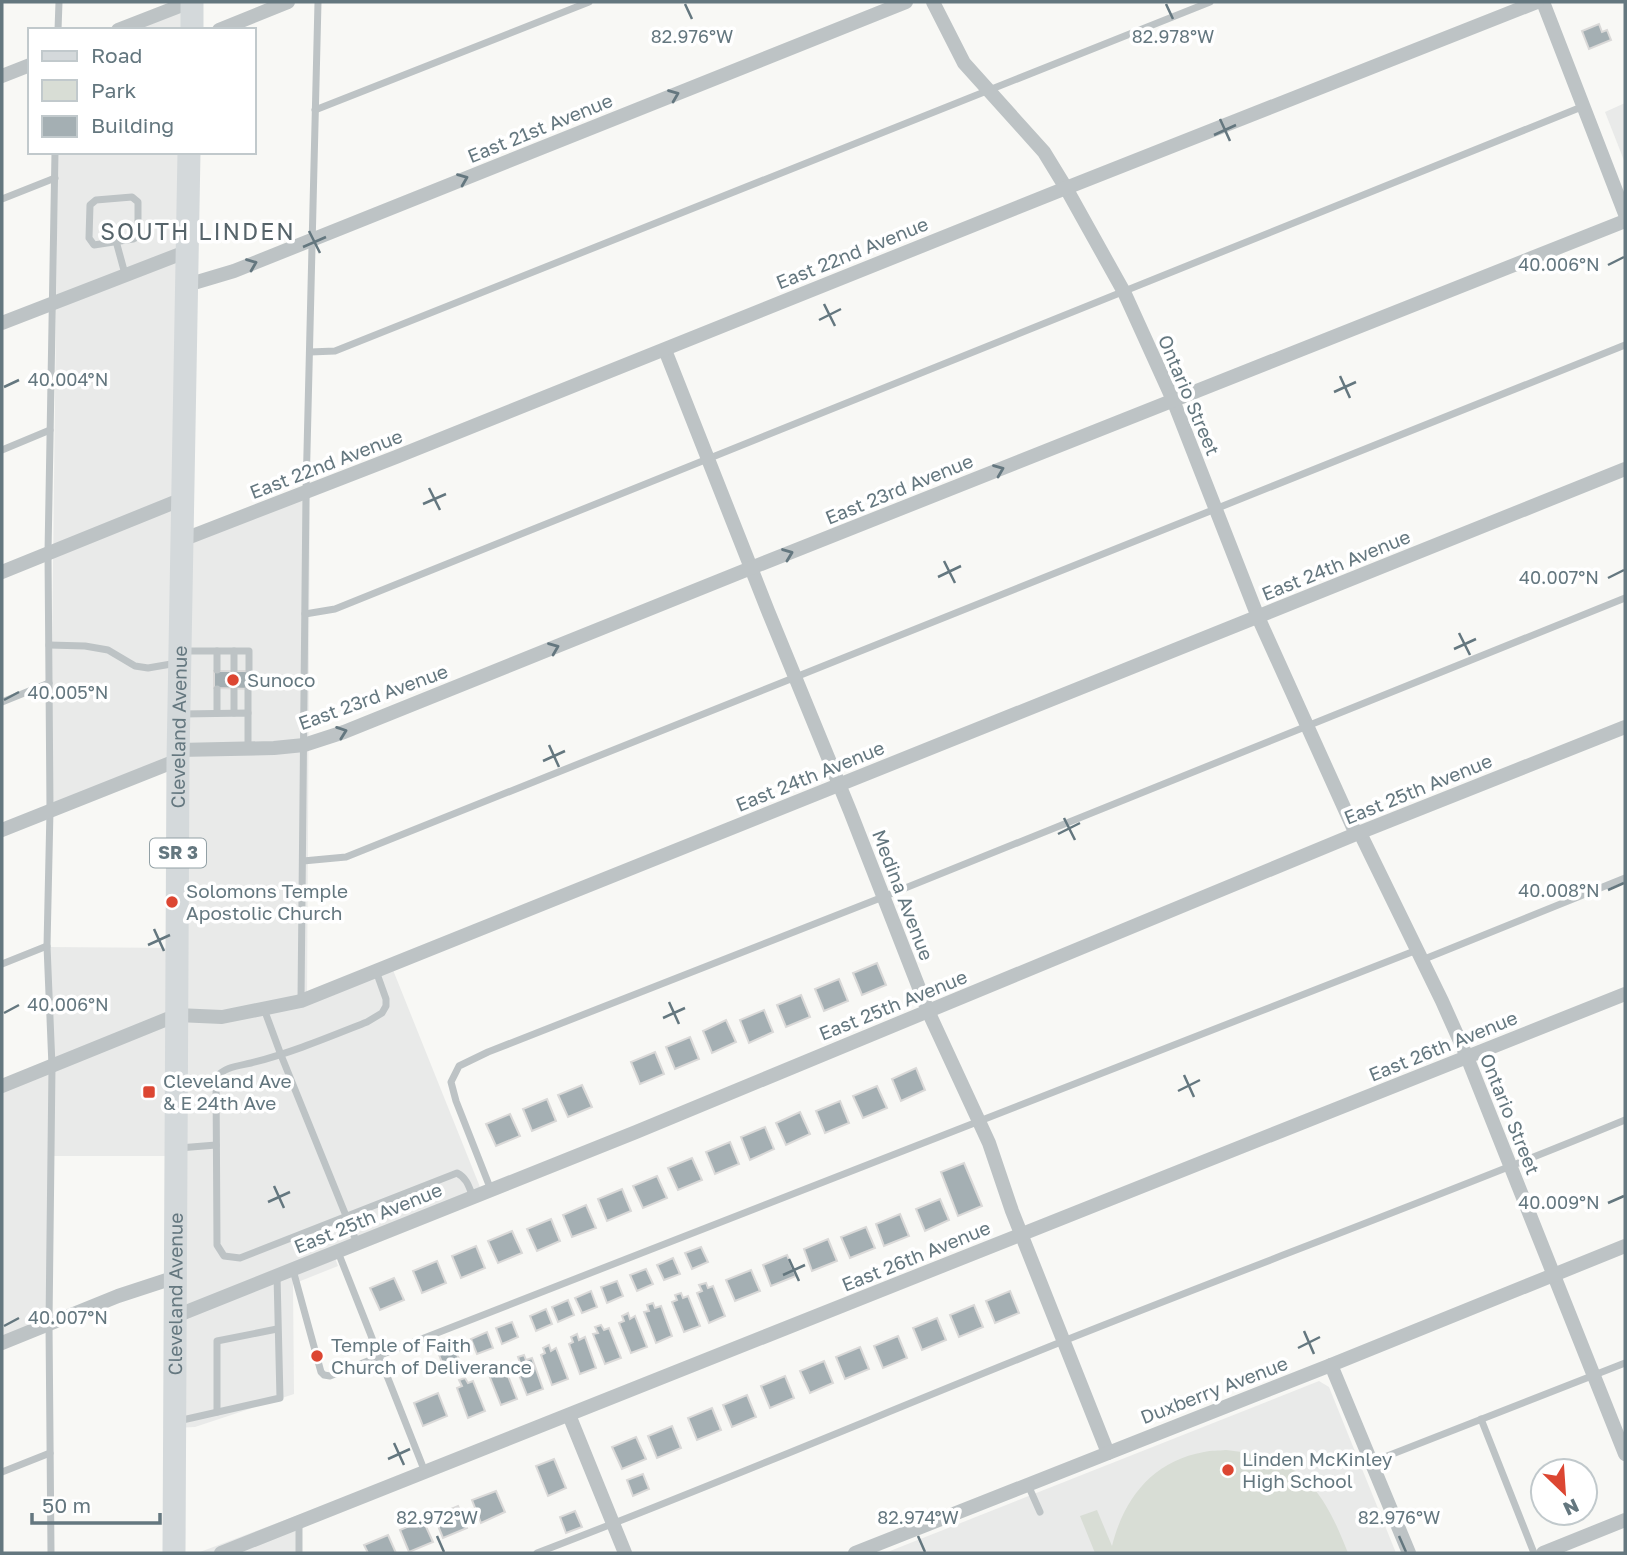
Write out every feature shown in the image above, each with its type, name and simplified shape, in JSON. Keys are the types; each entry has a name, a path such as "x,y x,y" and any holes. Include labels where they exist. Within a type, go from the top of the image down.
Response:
{"main road":[{"path":"191,2 192,28"},
{"name":"Cleveland Avenue","path":"174,1553 178,755 189,154"}],"street":[{"path":"123,28 191,2"},
{"path":"224,28 288,2"},
{"name":"East 21st Avenue","path":"187,285 234,271 906,2"},
{"name":"Ontario Street","path":"933,2 964,63 1044,152 1124,292 1173,400 1258,617 1307,726 1466,1057 1625,1454"},
{"name":"East 22nd Avenue","path":"182,540 1537,2"},
{"path":"1544,2 1625,214"},
{"path":"2,76 28,66"},
{"name":"East 23rd Avenue","path":"2,830 178,755 304,745 344,732 1625,221"},
{"path":"2,323 188,251"},
{"name":"Medina Avenue","path":"665,350 928,1011 989,1143 1021,1234 1108,1452"},
{"name":"East 24th Avenue","path":"2,1086 177,1015 222,1017 302,1001 1625,469"},
{"path":"2,572 183,501"},
{"name":"East 25th Avenue","path":"176,1316 491,1190 1358,833 1625,727"},
{"name":"East 26th Avenue","path":"221,1553 1625,993"},
{"name":"Duxberry Avenue","path":"855,1553 1625,1246"},
{"path":"2,1343 118,1296 176,1277"},
{"path":"1331,1365 1409,1553"},
{"path":"569,1415 625,1553"},
{"path":"1543,1553 1625,1520"}],"lane":[{"path":"58,28 59,2"},
{"path":"302,1001 306,492 318,2"},
{"path":"315,110 589,2"},
{"path":"310,352 335,351 1210,2"},
{"path":"305,614 335,609 1584,106"},
{"path":"51,1553 49,1324 52,1066 47,946 50,810 48,553 55,154"},
{"path":"2,199 54,178"},
{"path":"132,197 138,202 138,233 133,239 116,242 91,242 90,205 96,200 132,197"},
{"path":"116,242 125,274"},
{"path":"303,860 346,857 1625,345"},
{"path":"2,450 50,430"},
{"path":"491,1190 451,1082 459,1066 488,1052 883,897 1625,598"},
{"path":"49,645 108,650 135,666 148,668 181,657 217,651 249,651 249,671"},
{"path":"217,651 217,670"},
{"path":"234,651 234,671"},
{"path":"2,702 49,683"},
{"path":"217,688 217,713"},
{"path":"234,689 234,713"},
{"path":"248,689 248,748"},
{"path":"179,714 248,713"},
{"path":"292,1269 321,1372 330,1376 978,1120 1625,878"},
{"path":"2,964 47,946"},
{"path":"376,971 386,999 382,1013 367,1022 281,1055 227,1069 218,1074 215,1087 217,1245 225,1256 240,1258 457,1173 466,1180 473,1197"},
{"path":"264,1009 357,1243"},
{"path":"537,1553 1064,1341 1625,1120"},
{"path":"176,1149 216,1145"},
{"path":"337,1251 425,1472"},
{"path":"175,1422 280,1398 277,1276"},
{"path":"217,1412 217,1341 277,1329"},
{"path":"1371,1462 1625,1363"},
{"path":"1481,1419 1534,1553"},
{"path":"2,1472 50,1453"},
{"path":"1028,1485 1040,1512"},
{"path":"299,1521 299,1553"}],"shaded area":[{"path":"186,2 192,28 122,28"},
{"path":"1625,103 1625,163 1605,112"},
{"path":"58,154 189,154 180,541 310,492 307,1003 393,970 484,1197 335,1258 338,1266 293,1284 294,1394 195,1427 175,1428 177,1156 50,1156 48,1328 2,1345 2,1087 49,1068 48,947 180,948 180,766 50,815"},
{"name":"Linden McKinley High School","path":"1319,1381 1329,1387 1396,1553 885,1553"},
{"path":"301,1514 301,1553 199,1553 200,1552"}],"green space":[{"path":"1226,1450 1275,1460 1302,1476 1329,1511 1348,1553 1095,1553 1080,1516 1097,1510 1112,1546 1124,1512 1143,1484 1156,1473 1186,1457 1207,1451"}],"building":[{"path":"1599,24 1602,32 1607,30 1611,40 1589,49 1582,31"},
{"name":"Sunoco","path":"214,671 252,671 252,689 214,688"},
{"path":"877,963 886,985 862,995 853,973"},
{"path":"839,979 848,1001 824,1011 815,989"},
{"path":"801,995 810,1017 786,1027 777,1005"},
{"path":"764,1010 773,1032 749,1043 740,1020"},
{"path":"726,1020 736,1042 712,1053 703,1031"},
{"path":"690,1037 699,1059 675,1069 666,1047"},
{"path":"655,1052 664,1074 640,1084 631,1062"},
{"path":"916,1068 925,1090 901,1101 892,1079"},
{"path":"582,1085 592,1107 568,1117 558,1095"},
{"path":"877,1086 887,1108 863,1118 853,1096"},
{"path":"547,1099 556,1121 532,1131 523,1109"},
{"path":"840,1101 849,1123 825,1133 816,1111"},
{"path":"800,1112 810,1134 786,1145 776,1123"},
{"path":"510,1114 520,1136 496,1146 486,1124"},
{"path":"765,1127 774,1149 750,1160 741,1137"},
{"path":"730,1142 739,1164 715,1174 706,1152"},
{"path":"692,1158 702,1180 678,1190 668,1168"},
{"path":"964,1163 982,1206 958,1216 941,1172"},
{"path":"657,1176 667,1198 643,1208 633,1186"},
{"path":"622,1189 631,1211 607,1221 598,1199"},
{"path":"940,1199 949,1220 925,1231 916,1209"},
{"path":"586,1205 596,1228 572,1237 563,1215"},
{"path":"900,1214 909,1236 884,1246 876,1224"},
{"path":"551,1219 560,1241 537,1251 527,1229"},
{"path":"866,1227 875,1248 850,1258 841,1237"},
{"path":"512,1231 522,1253 498,1263 488,1241"},
{"path":"828,1239 837,1261 812,1271 804,1249"},
{"path":"476,1246 485,1268 461,1278 452,1256"},
{"path":"701,1247 708,1262 692,1269 685,1253"},
{"path":"787,1255 796,1276 771,1286 763,1265"},
{"path":"673,1258 680,1274 664,1280 657,1265"},
{"path":"437,1261 446,1283 422,1293 413,1271"},
{"path":"646,1269 653,1284 637,1291 630,1275"},
{"path":"751,1270 760,1291 735,1301 726,1280"},
{"path":"394,1278 404,1300 380,1310 370,1288"},
{"path":"617,1281 623,1296 607,1303 601,1287"},
{"path":"706,1283 708,1288 713,1286 725,1316 709,1323 697,1293 702,1291 699,1285"},
{"path":"591,1291 597,1307 582,1313 575,1298"},
{"path":"1010,1291 1019,1313 995,1323 986,1301"},
{"path":"681,1293 683,1298 688,1296 700,1326 684,1332 672,1302 677,1300 675,1295"},
{"path":"568,1300 574,1315 558,1322 552,1307"},
{"path":"653,1303 655,1308 661,1306 672,1336 656,1343 644,1312 649,1311 647,1305"},
{"path":"974,1305 983,1327 959,1337 950,1315"},
{"path":"546,1309 552,1324 536,1331 530,1316"},
{"path":"628,1313 630,1319 635,1316 647,1347 631,1353 619,1323 624,1321 622,1316"},
{"path":"937,1318 946,1340 922,1350 913,1328"},
{"path":"512,1322 518,1337 502,1344 496,1328"},
{"path":"601,1325 604,1330 609,1328 621,1358 605,1364 593,1334 598,1333 595,1327"},
{"path":"487,1332 493,1348 477,1354 471,1339"},
{"path":"577,1334 579,1340 585,1337 596,1368 580,1374 569,1344 573,1342 571,1337"},
{"path":"898,1336 907,1358 883,1368 874,1346"},
{"path":"549,1345 551,1351 556,1348 568,1379 552,1385 541,1355 545,1353 543,1348"},
{"path":"453,1346 460,1361 444,1368 438,1352"},
{"path":"860,1347 869,1369 845,1379 836,1357"},
{"path":"524,1355 526,1360 532,1358 543,1389 527,1395 515,1365 520,1363 518,1357"},
{"path":"824,1361 833,1383 810,1393 800,1371"},
{"path":"498,1365 500,1371 505,1368 517,1399 501,1405 489,1375 494,1373 492,1368"},
{"path":"785,1376 794,1398 770,1408 761,1386"},
{"path":"465,1378 468,1383 473,1381 485,1411 468,1418 457,1388 462,1386 459,1380"},
{"path":"438,1393 447,1416 423,1426 414,1403"},
{"path":"747,1395 756,1417 732,1427 723,1405"},
{"path":"712,1408 721,1430 697,1440 688,1418"},
{"path":"672,1426 681,1448 657,1458 648,1436"},
{"path":"636,1437 646,1459 622,1469 612,1447"},
{"path":"554,1459 566,1488 548,1496 536,1466"},
{"path":"643,1474 649,1489 633,1496 627,1480"},
{"path":"496,1491 505,1512 481,1523 472,1500"},
{"path":"458,1506 467,1528 443,1538 434,1516"},
{"path":"575,1511 582,1527 566,1533 560,1517"},
{"path":"423,1520 433,1542 409,1552 400,1530"},
{"path":"388,1535 396,1553 368,1553 364,1545"}],"place":[{"name":"Sunoco","path":"233,680"},
{"name":"Solomons Temple Apostolic Church","path":"172,902"},
{"name":"Cleveland Ave & E 24th Ave","path":"149,1092"},
{"name":"Temple of Faith Church of Deliverance","path":"317,1356"},
{"name":"Linden McKinley High School","path":"1228,1470"}],"district":[{"name":"SOUTH LINDEN","path":"198,232"}]}
